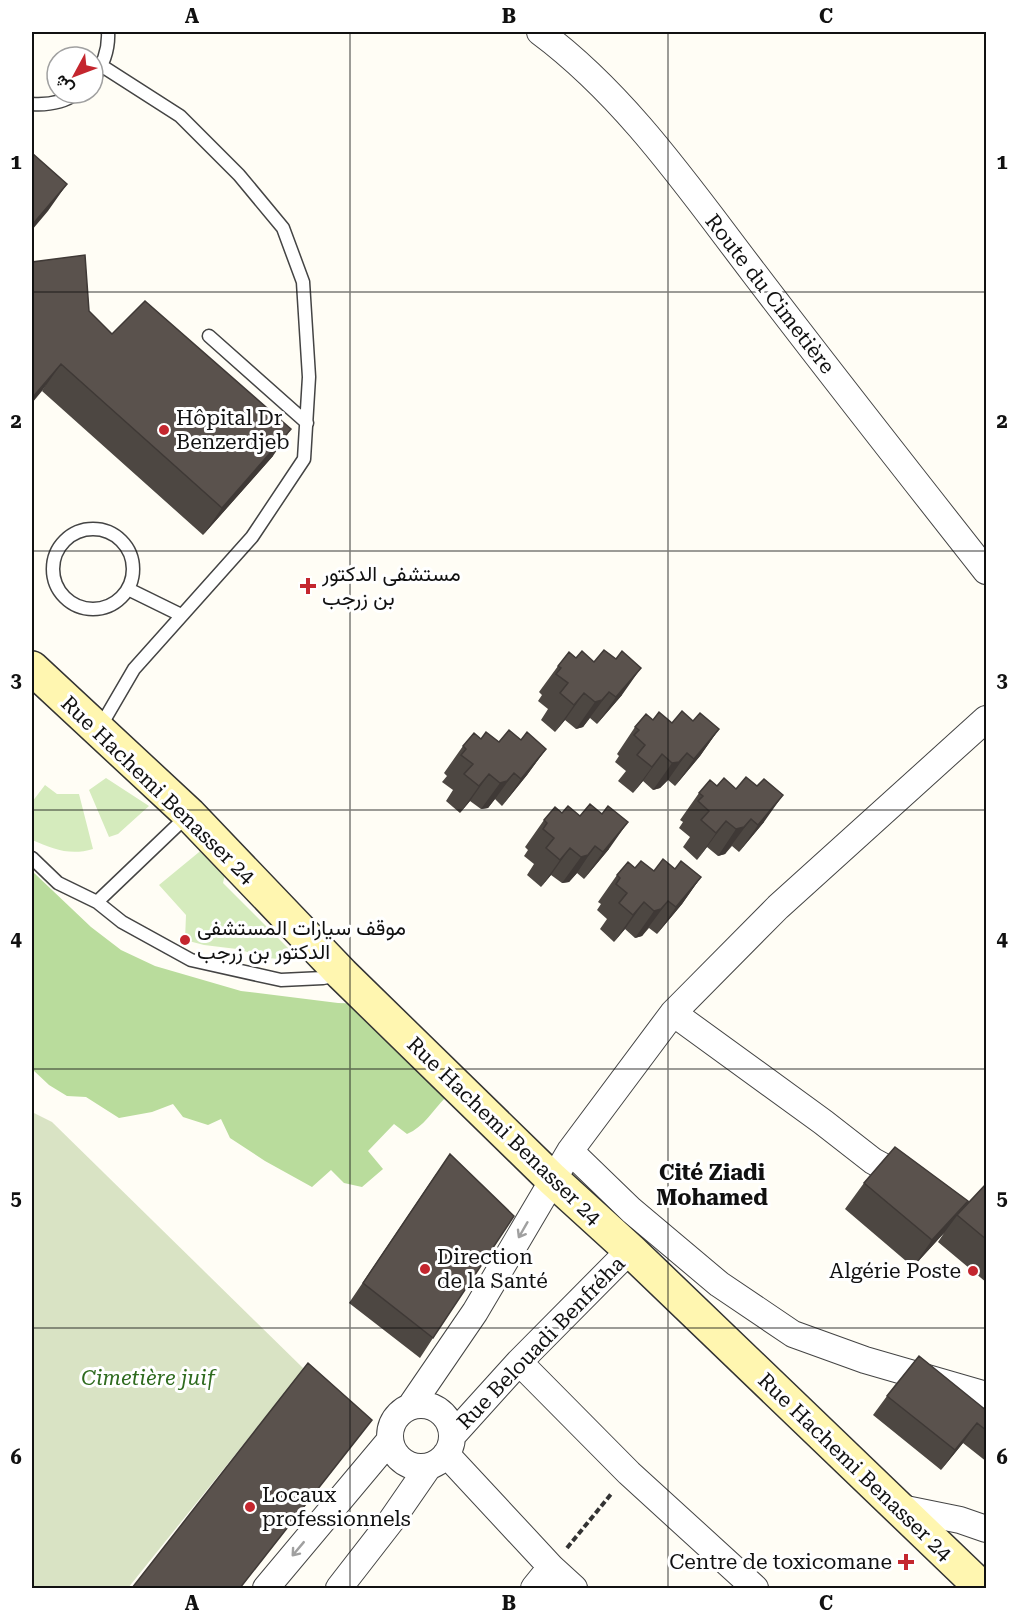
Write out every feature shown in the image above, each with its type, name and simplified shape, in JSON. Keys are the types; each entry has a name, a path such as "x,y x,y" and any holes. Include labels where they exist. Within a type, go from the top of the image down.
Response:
{"main road":[{"name":"Rue Hachemi Benasser 24","path":"32,668 189,814 342,974 552,1179 630,1250 982,1588"}],"street":[{"name":"Route du Cimetière","path":"540,32 561,48 610,94 669,163 987,571"},
{"path":"410,1407 475,1312 570,1151 673,1013 778,907 987,719"},
{"path":"673,1013 873,1161 909,1181 931,1188"},
{"path":"570,1151 631,1210 719,1284 793,1334 864,1360 987,1395"},
{"name":"Rue Belouadi Benfréha","path":"339,1588 442,1452 519,1362 630,1250"},
{"path":"519,1362 628,1473 755,1588"},
{"path":"442,1452 419,1467 409,1465 400,1459 393,1450 390,1440 395,1419 410,1407 429,1406 438,1410 445,1417 442,1452 551,1567 574,1588"},
{"path":"266,1588 390,1440"},
{"path":"896,1507 960,1520 987,1529"},
{"path":"534,1588 551,1567"}],"lane":[{"path":"105,56 108,32"},
{"path":"98,730 134,669 252,537 304,459 309,377 303,282 283,228 239,175 180,116 105,68"},
{"path":"209,336 307,423"},
{"path":"97,529 110,532 121,540 131,557 133,576 128,589 120,599 109,606 96,609 83,608 71,602 61,593 55,582 53,568 55,555 71,535 84,530 97,529"},
{"path":"128,589 181,615"},
{"path":"97,902 189,814"},
{"path":"32,858 58,883 97,902 122,921 191,960 281,980 323,978 342,974"}],"path":[{"path":"551,1567 628,1473"}],"green space":[{"path":"106,778 149,806 118,834 109,837 89,790"},
{"path":"45,785 57,794 79,794 93,849 69,852 32,840 32,802"},
{"path":"204,848 226,870 223,883 301,961 268,958 237,949 185,940 186,915 159,885"},
{"path":"32,871 91,927 121,950 155,966 241,991 338,1003 368,1004 446,1097 413,1131 407,1134 394,1124 368,1151 383,1169 362,1187 344,1183 331,1170 312,1187 230,1138 221,1119 208,1125 183,1117 173,1104 152,1112 119,1118 86,1097 67,1096 49,1085 32,1069"},
{"name":"Cimetière juif","path":"32,1112 52,1122 304,1369 128,1588 32,1588"}],"building":[{"path":"32,153 67,184 32,225"},
{"name":"Hôpital Dr Benzerdjeb","path":"85,255 89,311 112,334 145,301 291,429 222,508 61,364 32,398 32,262"},
{"path":"604,650 616,659 622,651 641,668 616,697 609,692 602,700 595,702 584,693 574,705 560,693 568,683 556,674 561,668 558,666 569,652 576,658 582,651 594,662"},
{"path":"682,711 693,721 700,713 719,729 694,759 687,753 679,762 672,763 662,754 652,767 637,755 645,745 634,735 639,730 635,727 646,714 653,720 659,712 672,723"},
{"path":"509,730 521,740 527,732 546,749 521,779 514,773 507,781 500,783 489,774 479,786 464,774 473,764 461,755 466,749 463,746 474,733 481,739 486,732 499,742"},
{"path":"746,777 757,786 764,779 783,795 758,825 751,819 744,827 736,829 726,821 716,833 701,820 709,811 698,801 703,796 699,793 710,780 717,786 724,778 736,789"},
{"path":"590,804 602,814 608,806 628,822 603,852 595,846 588,855 581,857 570,848 560,860 546,848 554,838 543,829 547,823 544,820 555,807 562,813 568,806 580,816"},
{"path":"663,859 675,869 681,861 701,877 676,907 668,901 661,909 654,911 644,902 633,915 619,903 627,893 616,884 620,878 617,875 628,862 635,868 641,861 654,871"},
{"path":"895,1147 968,1201 932,1240 864,1183"},
{"name":"Direction de la Santé","path":"450,1154 514,1216 433,1338 363,1283"},
{"path":"987,1183 987,1240 957,1215"},
{"path":"919,1356 987,1411 987,1431 977,1423 955,1450 887,1396"},
{"name":"Locaux professionnels","path":"308,1363 372,1420 240,1588 132,1588"}],"place":[{"name":"Hôpital Dr Benzerdjeb","path":"164,430"},
{"name":"مستشفى الدكتور بن زرجب","path":"308,586"},
{"name":"موقف سيارات المستشفى الدكتور بن زرجب","path":"185,940"},
{"name":"Direction de la Santé","path":"425,1269"},
{"name":"Algérie Poste","path":"973,1271"},
{"name":"Locaux professionnels","path":"250,1507"},
{"name":"Centre de toxicomane","path":"906,1562"}],"district":[{"name":"Cité Ziadi Mohamed","path":"712,1184"}]}
